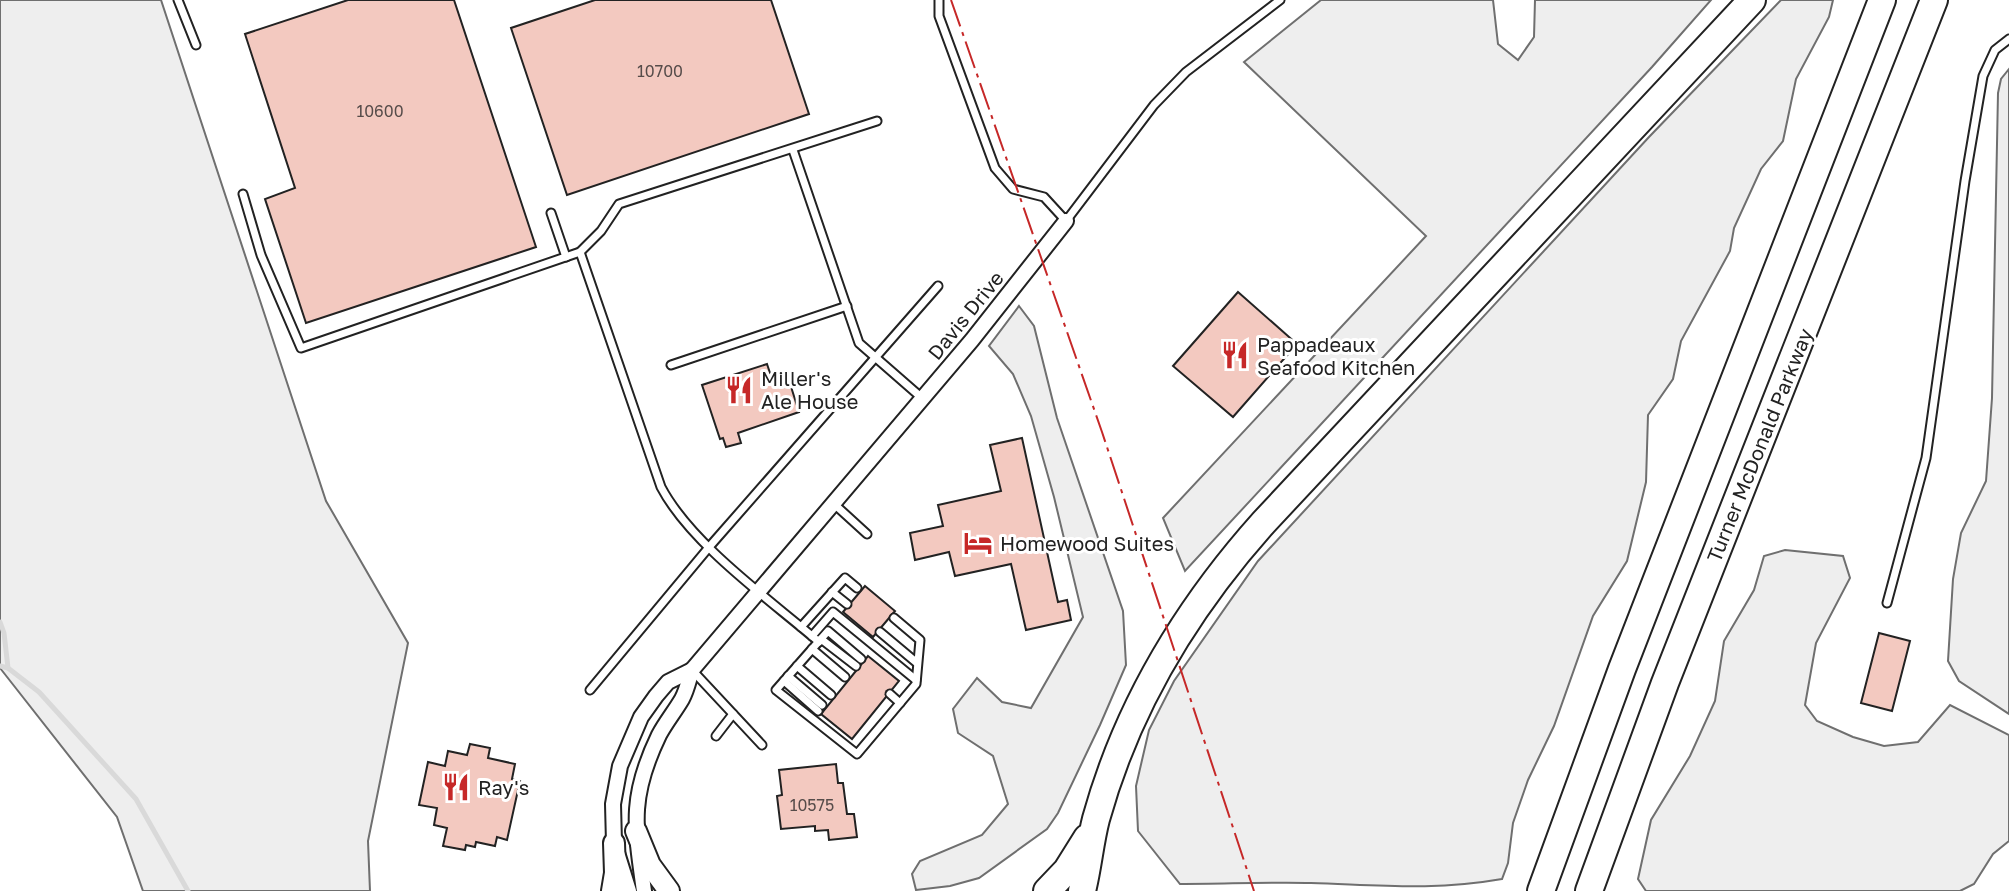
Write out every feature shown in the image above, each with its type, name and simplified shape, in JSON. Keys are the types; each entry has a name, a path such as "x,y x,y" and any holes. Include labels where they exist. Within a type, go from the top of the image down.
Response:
{"highway":[{"path":"1082,891 1096,821 1121,748 1157,671 1201,598 1229,561 1752,0"},
{"path":"1541,891 1569,811 1882,0"},
{"name":"Turner McDonald Parkway","path":"1589,891 1665,683 1934,0"},
{"path":"1047,891 1067,870 1096,821"}],"main road":[{"path":"636,831 650,865 669,891"},
{"path":"612,891 614,843"}],"street":[{"name":"Davis Drive","path":"629,891 614,843 615,789 625,753 641,717 668,682 692,670 922,398 1066,221"},
{"name":"Davis Drive","path":"644,891 636,831 638,793 648,759 665,724 684,696 692,670"},
{"path":"625,753 648,759"}],"lane":[{"path":"178,0 196,45"},
{"path":"939,0 939,16 995,168 1013,189 1044,197 1066,221"},
{"name":"Davis Drive","path":"1066,221 1154,105 1186,72 1280,0"},
{"path":"1887,603 1926,458 1983,76 1995,50 2009,39"},
{"path":"243,194 261,255 301,348 580,252 601,231 619,204 877,121"},
{"path":"793,150 859,343 922,398"},
{"path":"551,213 566,257"},
{"path":"580,252 661,487 671,505 710,546 801,627 817,639 858,663 828,631 817,639"},
{"path":"590,690 710,546 938,286"},
{"path":"671,365 847,306"},
{"path":"833,503 867,534"},
{"path":"801,627 845,578 857,588"},
{"path":"832,592 847,604"},
{"path":"894,618 920,640 916,684 857,754 776,690 812,649 833,612 916,680"},
{"path":"880,632 917,663"},
{"path":"812,649 845,677"},
{"path":"797,666 831,695"},
{"path":"692,670 762,745"},
{"path":"786,679 820,708"},
{"path":"893,691 903,699"},
{"path":"879,708 889,716"},
{"path":"716,736 733,714"},
{"path":"865,726 874,734"},
{"path":"856,738 864,745"}],"shaded area":[{"path":"0,0 161,0 326,501 408,643 368,841 370,891 143,891 117,817 0,668"},
{"path":"1321,0 1493,0 1498,44 1518,60 1534,37 1535,0 1711,0 1185,571 1163,518 1426,236 1244,62"},
{"path":"1781,0 1833,0 1829,17 1796,79 1783,141 1761,169 1734,228 1730,251 1681,341 1673,379 1648,415 1646,482 1627,561 1593,616 1554,726 1528,780 1513,823 1508,863 1502,879 1430,886 1180,884 1138,831 1136,786 1149,730 1174,681 1258,561 1649,137"},
{"path":"2009,69 2009,714 1959,681 1948,661 1953,579 1961,533 1986,481 1992,398 1998,93 2001,79"},
{"path":"1019,306 1034,326 1057,418 1123,611 1126,665 1058,813 1047,829 979,878 950,886 916,890 912,874 920,861 982,835 1008,804 993,756 958,733 953,709 977,678 1002,702 1031,708 1083,617 1031,416 1013,374 989,346"},
{"path":"1785,550 1843,556 1850,578 1816,643 1805,705 1817,721 1853,737 1884,746 1918,742 1950,705 2009,735 2009,841 1993,854 1974,884 1960,891 1646,891 1638,879 1651,820 1690,756 1715,701 1724,641 1754,590 1764,556"}],"building":[{"path":"348,0 454,0 536,247 306,323 265,199 295,188 245,34"},
{"path":"595,0 771,0 809,114 567,195 511,28"},
{"name":"Pappadeaux Seafood Kitchen","path":"1238,292 1297,344 1233,417 1173,366"},
{"path":"767,364 772,379 787,374 799,412 738,433 741,443 726,447 723,438 720,439 702,385"},
{"name":"Homewood Suites","path":"1022,438 1058,602 1067,600 1071,620 1026,630 1011,564 955,576 949,552 915,560 910,533 943,526 938,505 1001,491 990,445"},
{"path":"865,586 895,611 873,637 843,612"},
{"path":"1879,633 1910,641 1892,711 1861,703"},
{"path":"868,656 899,681 852,739 821,714"},
{"path":"470,744 490,748 488,758 515,764 512,779 520,781 507,840 497,837 495,846 476,842 475,847 466,845 465,850 443,846 447,828 434,825 437,808 419,805 428,762 445,766 448,751 467,755"},
{"path":"836,764 838,783 843,783 847,814 854,814 857,837 829,840 828,830 815,831 815,826 781,829 777,796 782,795 779,770"}],"waterway":[{"path":"0,622 8,668"},
{"path":"0,666 8,668 39,692 136,799 188,891"}],"power":[{"path":"951,0 1102,432 1254,891"}],"place":[{"name":"Pappadeaux Seafood Kitchen","path":"1235,355"},
{"name":"Miller's Ale House","path":"739,390"},
{"name":"Homewood Suites","path":"978,543"},
{"name":"Ray's","path":"456,787"}]}
